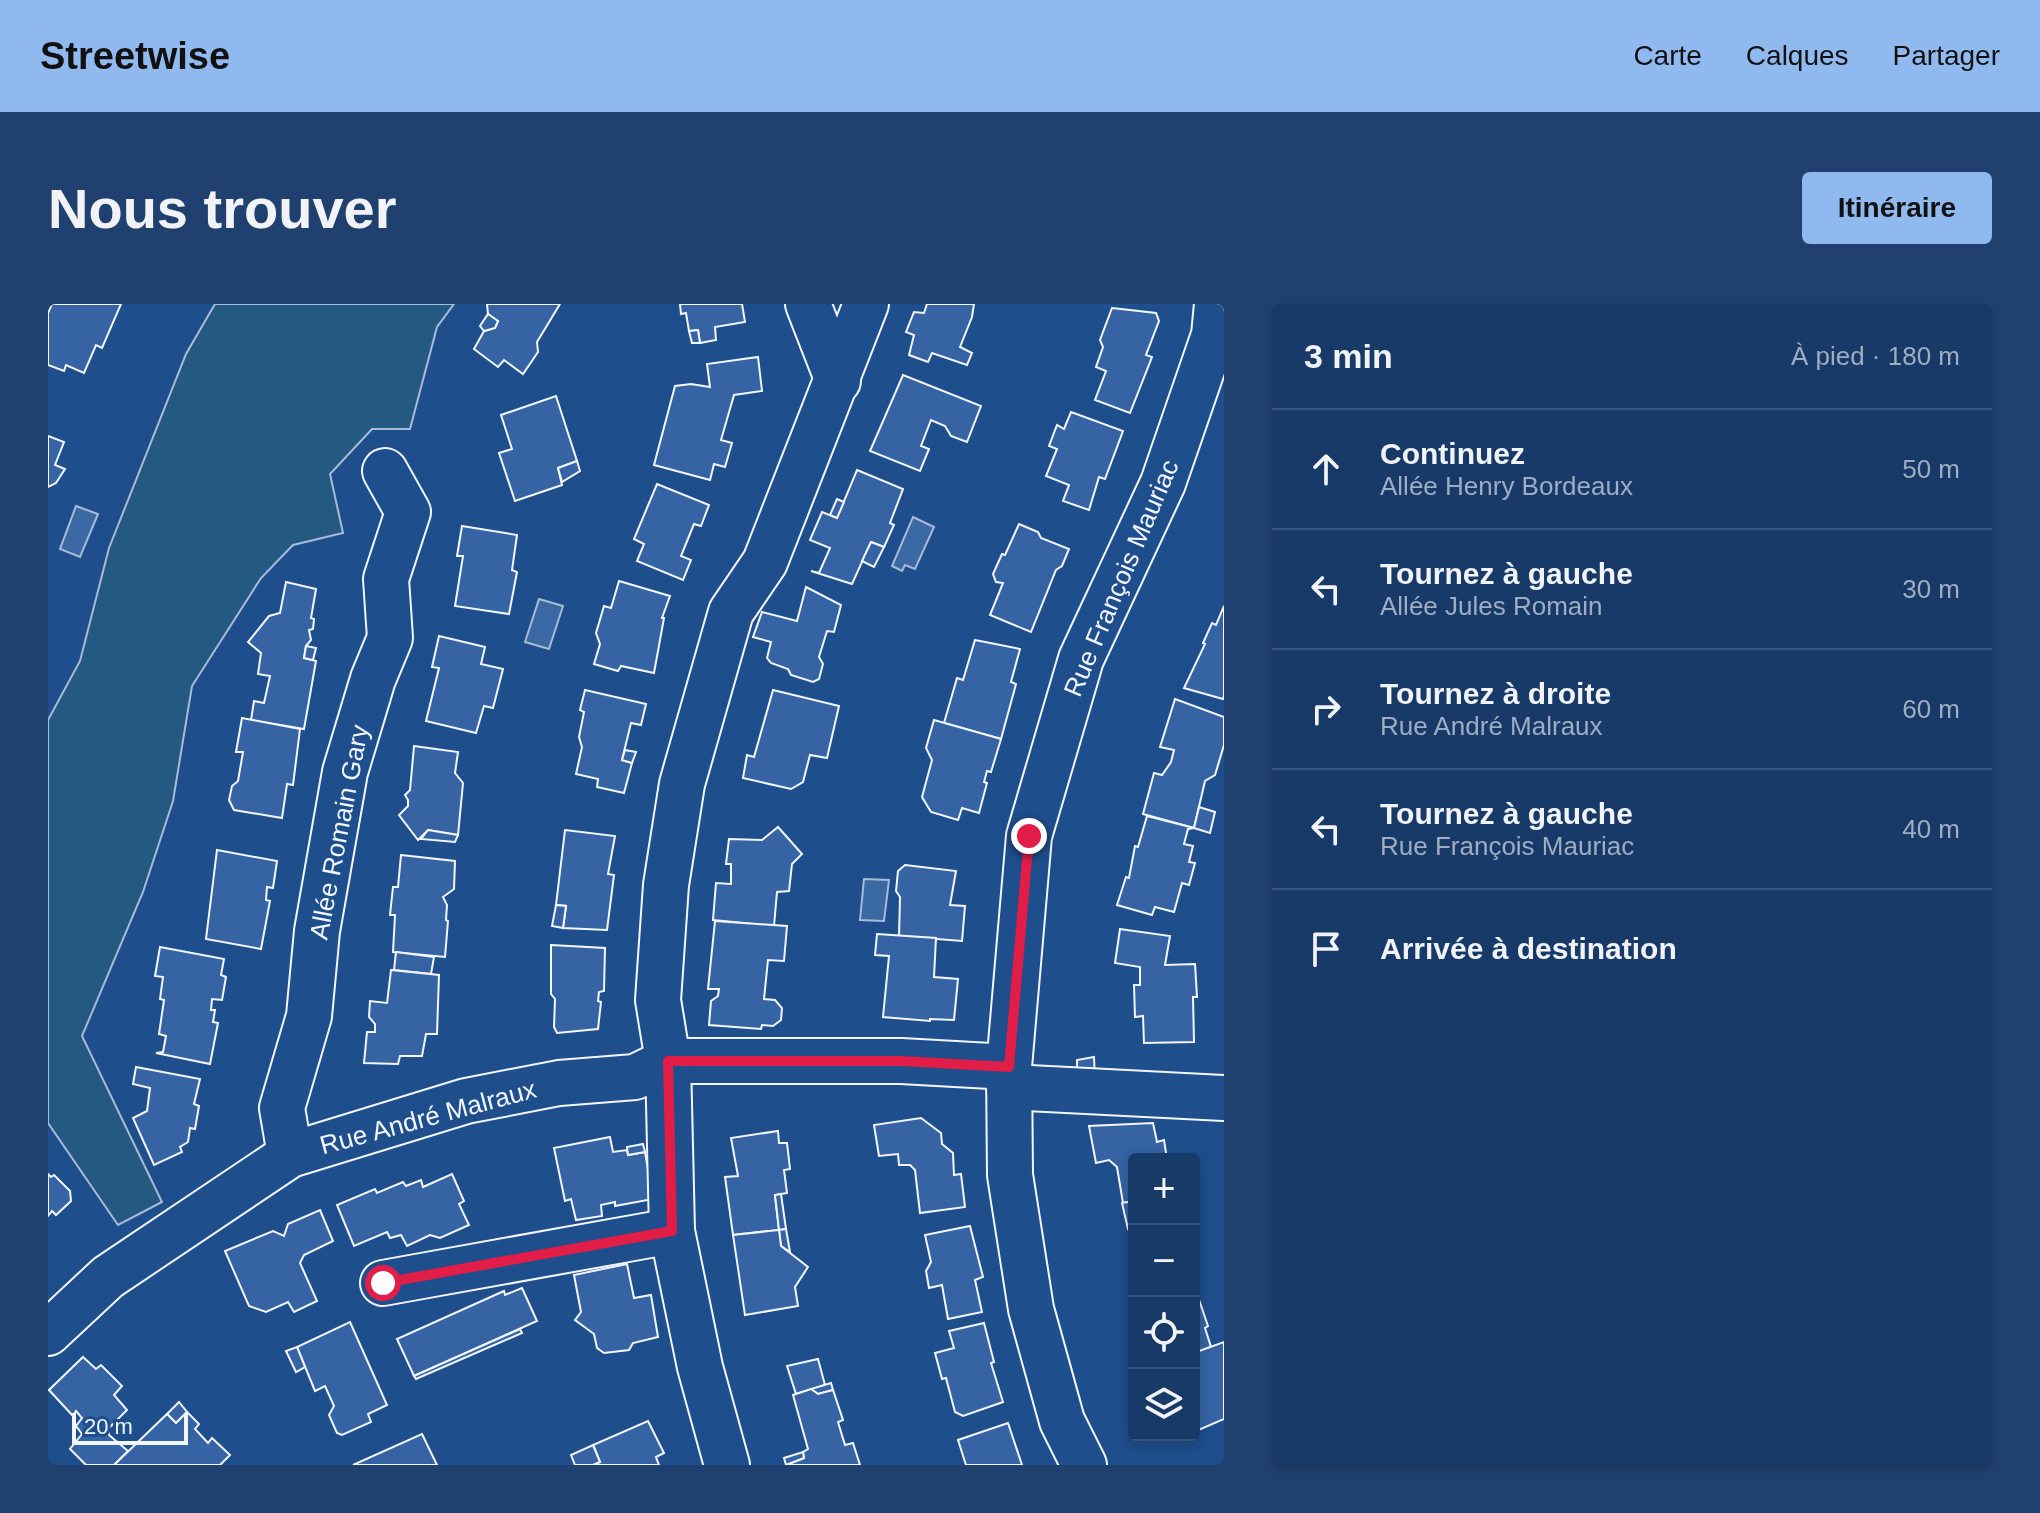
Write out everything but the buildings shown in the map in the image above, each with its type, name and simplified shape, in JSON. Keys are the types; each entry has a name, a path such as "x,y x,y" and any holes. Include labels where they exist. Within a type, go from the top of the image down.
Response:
{"street":[{"path":"808,304 838,381"},
{"path":"727,1465 700,1367 672,1231 668,1061 658,1000 666,885 682,784 731,612 765,562 866,304"},
{"name":"Rue François Mauriac","path":"1084,1465 1062,1421 1031,1309 1010,1175 1009,1077 1029,836 1081,659 1163,483 1214,335 1217,304"},
{"name":"Allée Romain Gary","path":"290,1155 282,1108 309,1016 317,931 345,772 373,679 390,638 386,579 408,512 385,471"},
{"name":"Rue André Malraux","path":"48,1333 108,1277 290,1155 466,1101 559,1083 635,1077 668,1061 901,1061 1009,1077 1224,1098"},
{"path":"383,1283 672,1231"}],"shaded area":[{"path":"215,304 454,304 437,327 410,429 372,429 330,474 343,533 293,545 261,578 192,686 173,801 143,892 82,1036 162,1202 118,1225 48,1123 48,720 80,661 109,548 186,354"},
{"path":"76,506 98,514 80,557 60,549"},
{"path":"913,517 934,527 915,569 905,565 902,571 892,566"},
{"path":"539,599 563,606 549,649 525,642"},
{"path":"864,879 889,880 884,921 860,920"}],"route":[{"path":"383,1283 672,1231 668,1061 901,1061 1009,1067 1029,836"}]}
